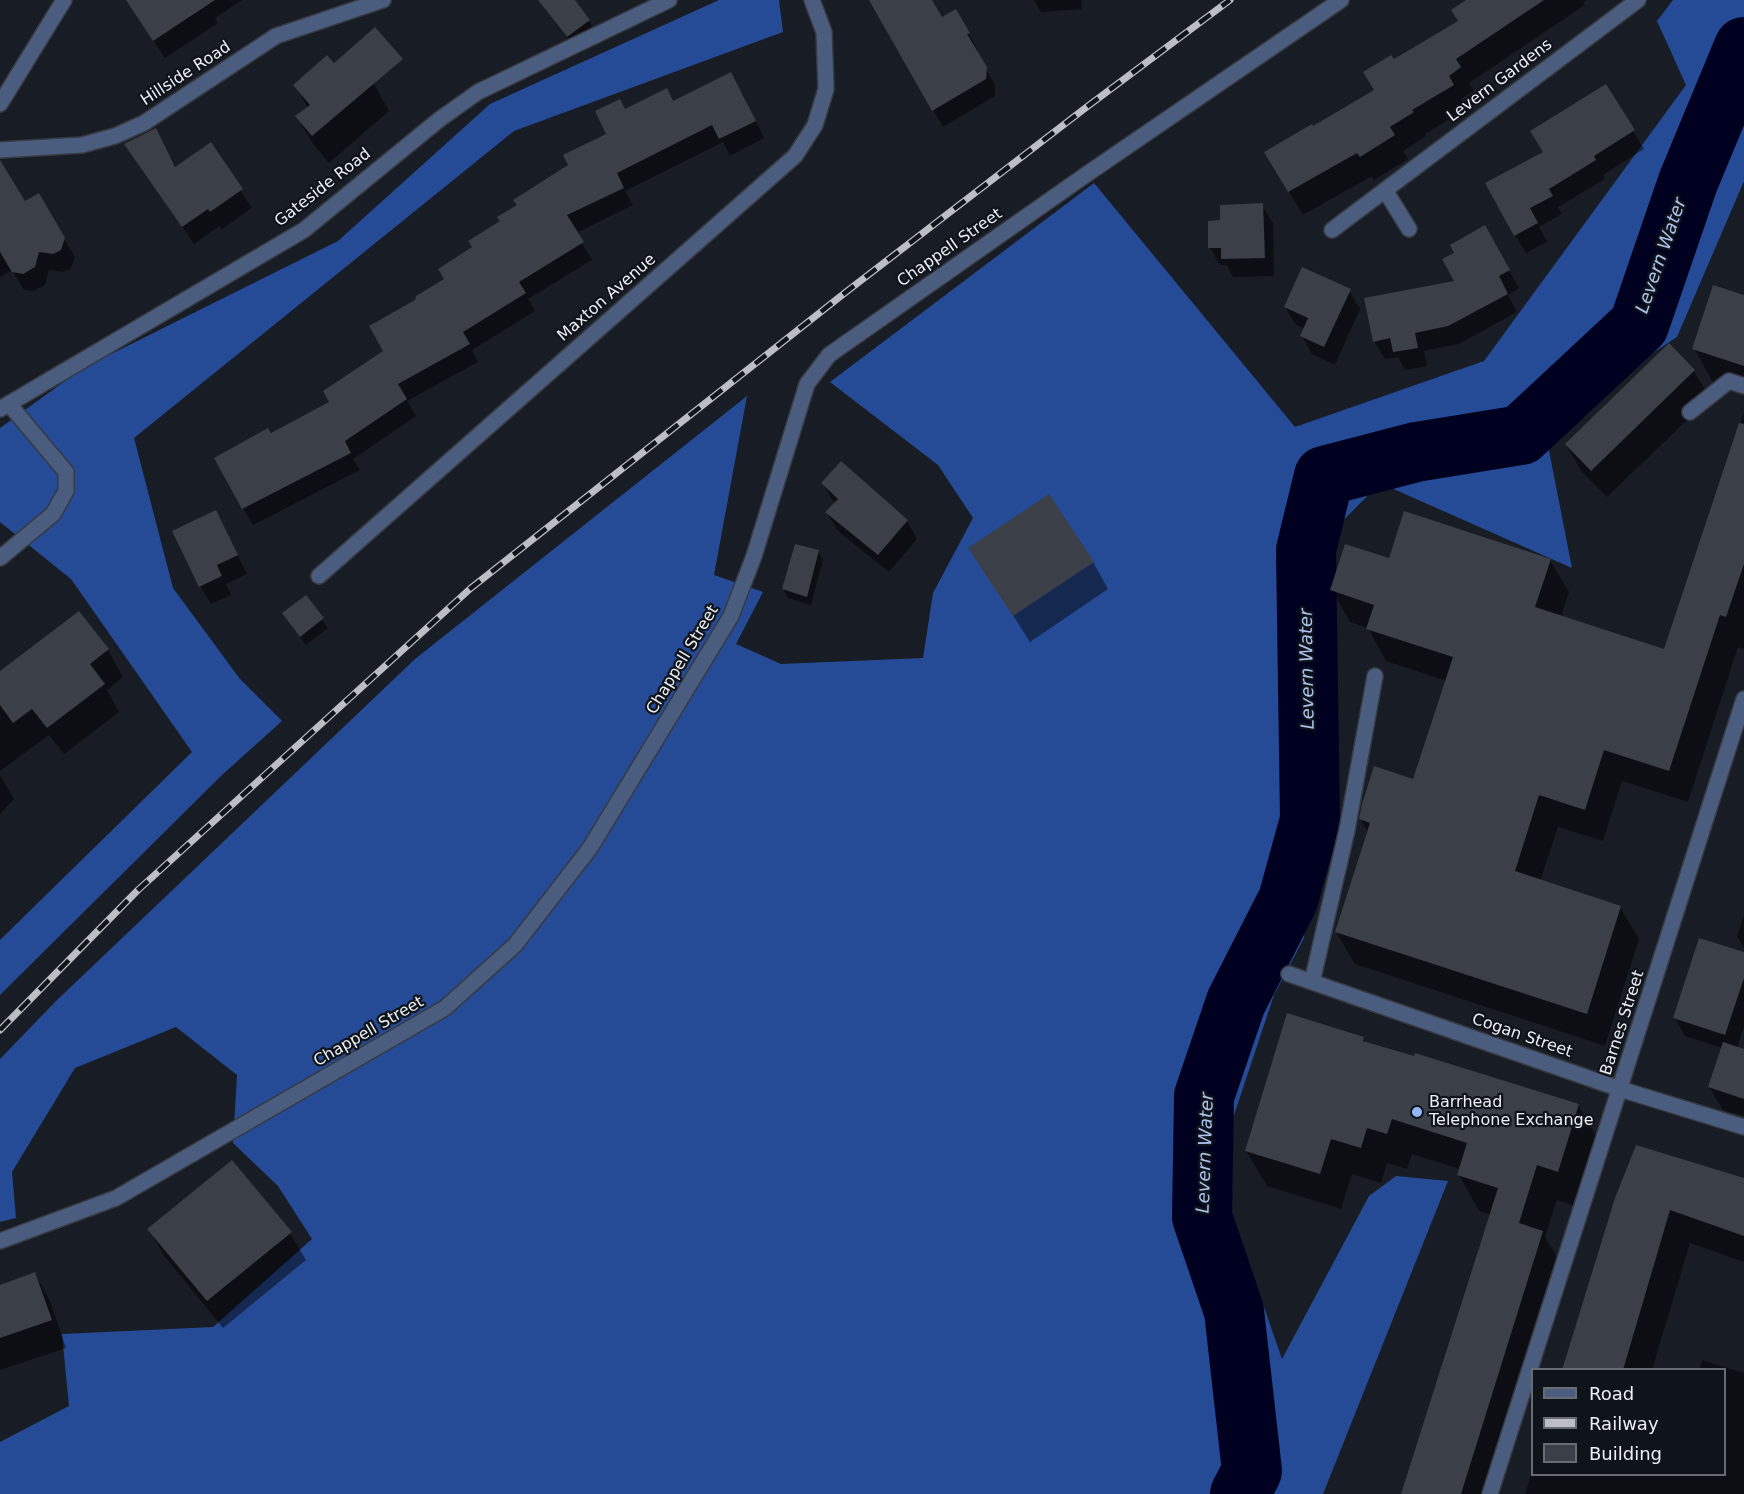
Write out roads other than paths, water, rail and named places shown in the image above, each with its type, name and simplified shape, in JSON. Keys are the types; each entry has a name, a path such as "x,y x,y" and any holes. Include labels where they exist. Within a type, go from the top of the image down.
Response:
{"street":[{"path":"0,104 64,0"},
{"name":"Hillside Road","path":"0,150 82,145 115,136 144,123 276,36 383,0"},
{"name":"Gateside Road","path":"5,406 304,230 440,119 478,92 669,0"},
{"name":"Maxton Avenue","path":"319,576 795,156 815,125 826,89 824,32 812,0"},
{"name":"Chappell Street","path":"0,1241 116,1198 445,1008 515,945 590,848 731,616 754,556 807,384 829,355 1341,0"},
{"name":"Levern Gardens","path":"1332,230 1638,0"},
{"path":"1385,190 1409,229"},
{"path":"1690,412 1729,381 1744,386"},
{"path":"0,558 53,514 66,491 66,472 5,406"},
{"path":"1312,982 1345,842 1375,676"},
{"name":"Barnes Street","path":"1490,1494 1744,699"},
{"name":"Cogan Street","path":"1289,974 1620,1089 1744,1127"}],"waterway":[{"name":"Levern Water","path":"1240,1494 1252,1471 1234,1311 1202,1217 1204,1096 1236,1002 1288,900 1310,820 1306,550 1324,476 1416,452 1521,435 1639,325 1688,182 1744,47"}],"railway":[{"path":"0,1030 138,890 471,588 846,292 1230,0"}],"place":[{"name":"Barrhead Telephone Exchange","path":"1417,1112"}]}
